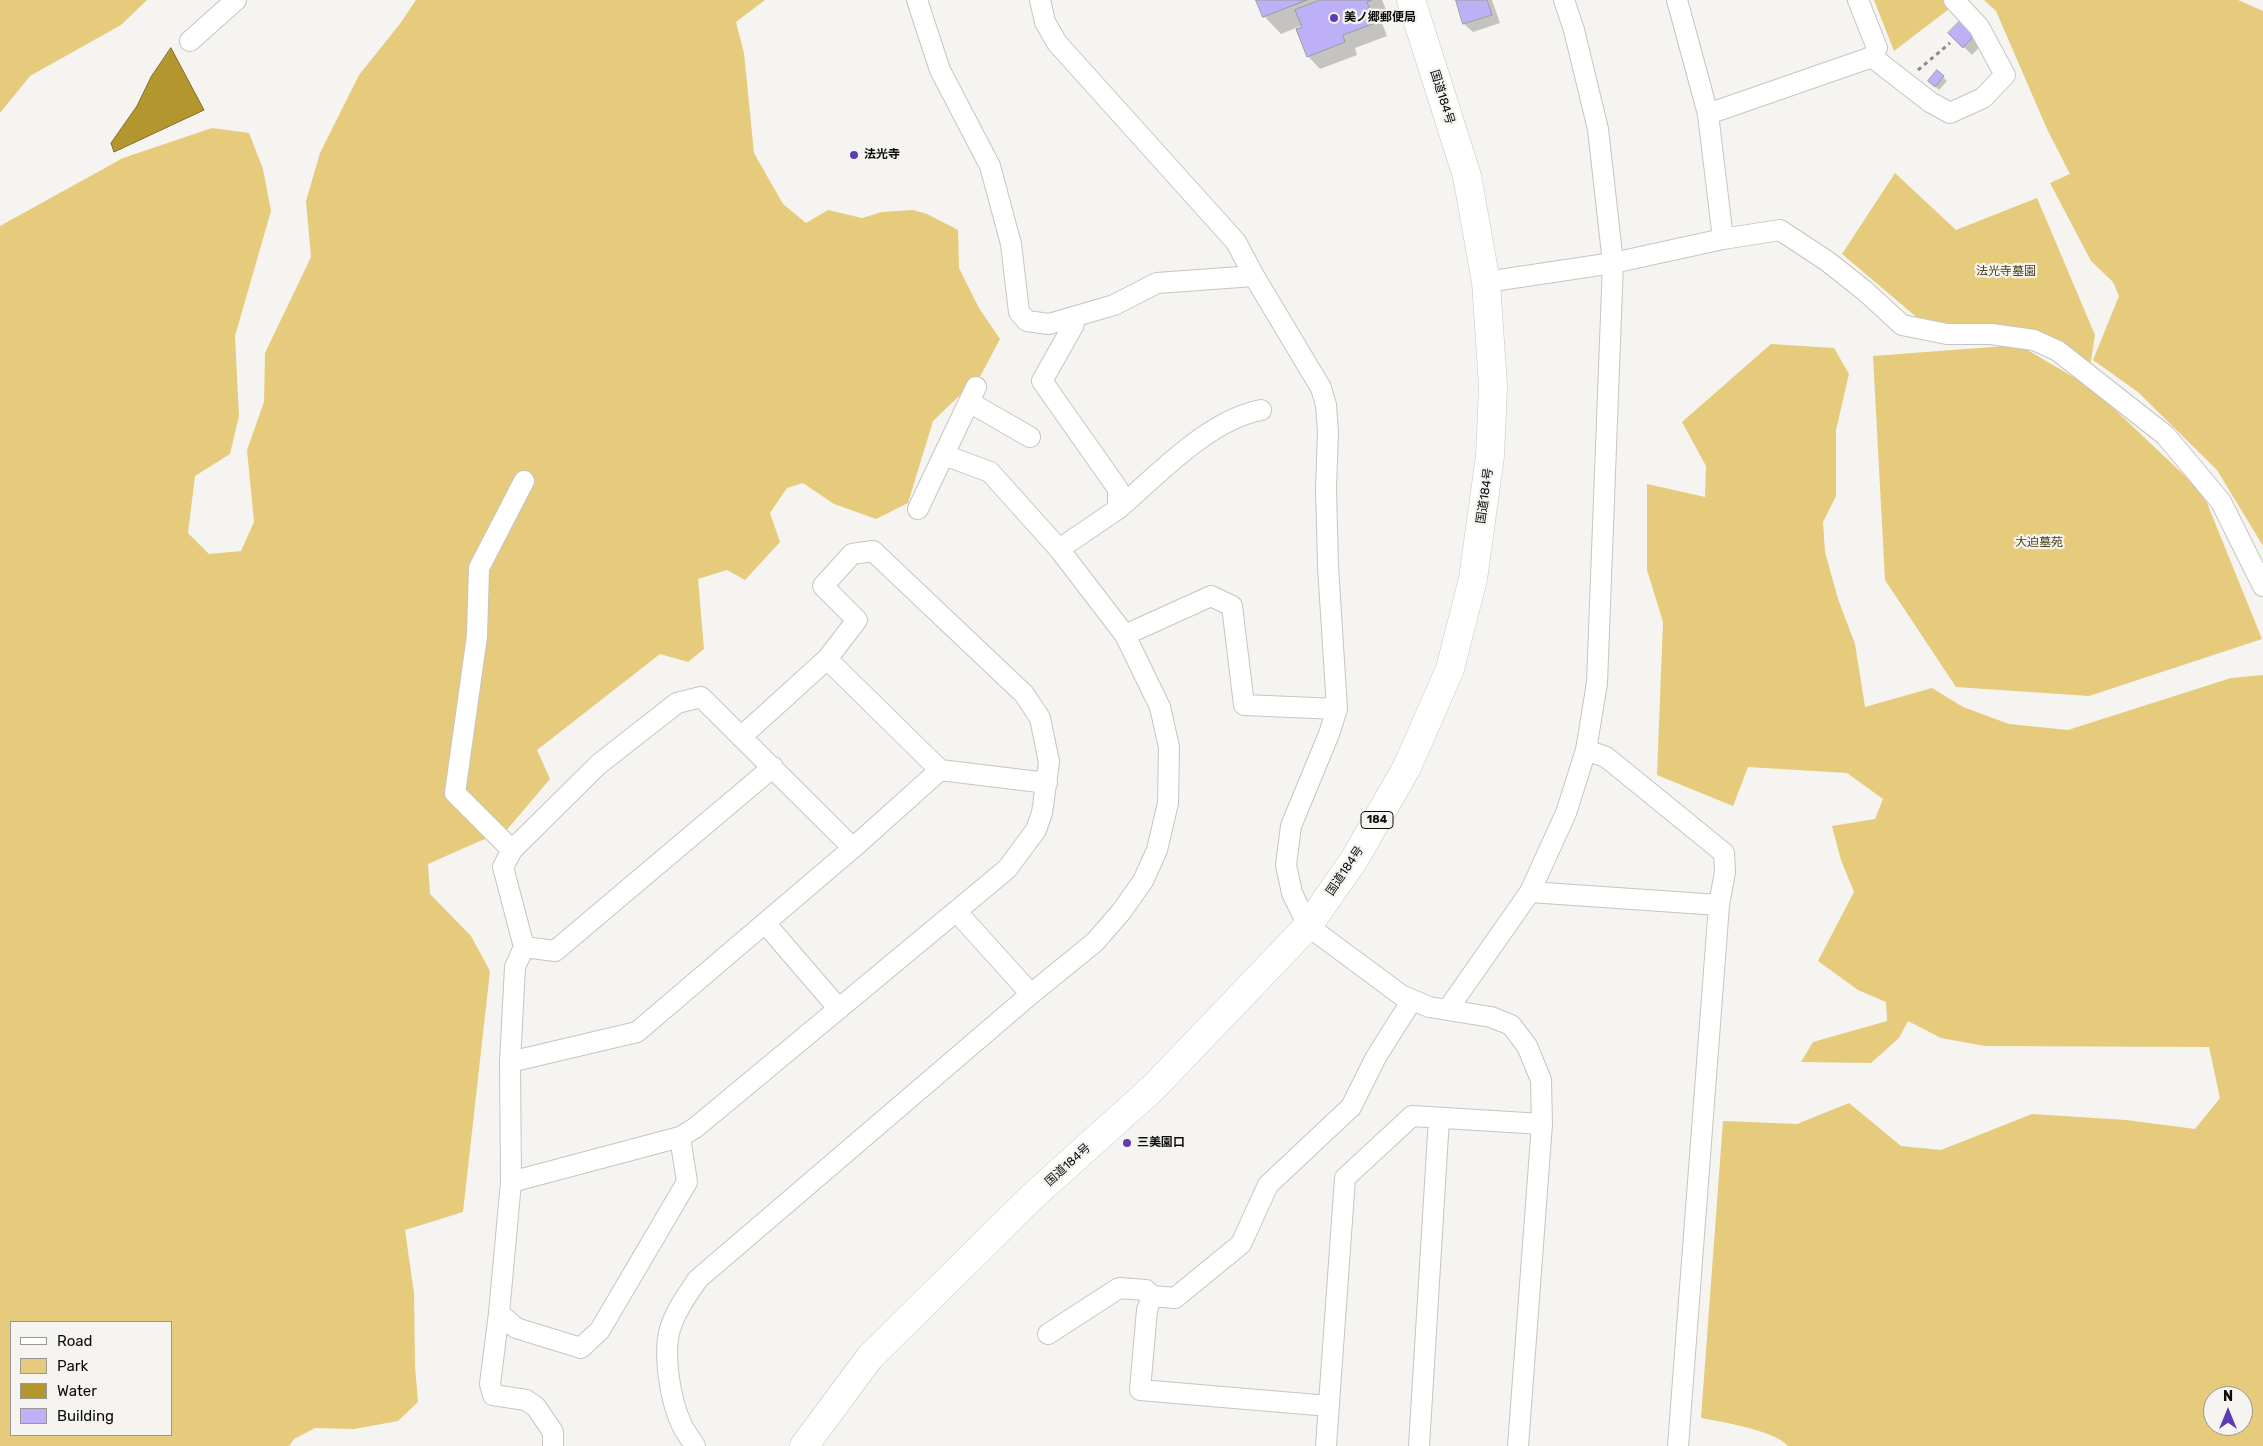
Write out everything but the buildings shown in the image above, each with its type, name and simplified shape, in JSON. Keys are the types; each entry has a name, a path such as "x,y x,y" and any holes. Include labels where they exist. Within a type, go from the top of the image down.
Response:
{"highway":[{"name":"国道184号","path":"804,1446 870,1357 1033,1196 1153,1088 1308,926 1354,860 1407,767 1450,669 1473,579 1490,456 1493,386 1486,282 1467,176 1411,0"}],"street":[{"path":"190,41 236,0"},
{"path":"917,0 940,70 990,166 1011,244 1019,312 1027,321 1049,324 1075,317 1114,305 1157,283 1254,276"},
{"path":"1040,0 1045,22 1057,43 1236,242 1254,276 1321,388 1326,405 1328,432 1326,488 1328,566 1337,709 1329,734 1291,826 1286,865 1292,893 1308,926 1401,995 1429,1006 1491,1017 1511,1025 1527,1046 1541,1080 1542,1124 1518,1446"},
{"path":"1448,1009 1530,892 1566,813 1586,750 1597,683 1613,263 1598,129 1574,30 1564,0"},
{"path":"1678,0 1708,114 1723,239"},
{"path":"1708,114 1872,57 1877,48 1858,0"},
{"path":"1872,57 1930,102 1950,113 1983,98 2005,75 1979,27 1954,0"},
{"path":"1486,282 1613,263 1723,239 1780,230 1827,261 1866,291 1902,325 1947,334 1992,334 2034,340 2058,351 2164,435 2186,460 2221,502 2263,586"},
{"path":"1075,317 1073,326 1042,381 1118,489 1118,509"},
{"path":"918,509 972,394 1030,437"},
{"path":"1060,549 1118,509 1200,439 1246,413 1261,410"},
{"path":"695,1446 681,1424 672,1388 667,1356 670,1330 679,1306 698,1279 1031,994 1095,942 1121,912 1143,881 1157,850 1168,803 1169,747 1160,706 1145,673 1125,636 1060,549 990,472 944,455"},
{"path":"512,850 455,793 477,636 479,568 524,481"},
{"path":"511,1182 680,1137 695,1128 1008,869 1036,830 1047,783 1049,762 1040,718 1024,694 873,551 852,554 823,586 857,620 827,659 742,737"},
{"path":"1125,636 1211,596 1232,606 1244,705 1337,709"},
{"path":"827,659 940,770 1047,783"},
{"path":"554,1446 553,1432 536,1408 526,1400 493,1395 490,1384 499,1313 511,1182 510,1062 515,967 524,947 503,867 512,850 599,764 677,702 701,697 853,848"},
{"path":"1586,750 1606,757 1724,853 1725,872 1720,905 1678,1446"},
{"path":"524,947 555,951 772,768"},
{"path":"510,1062 637,1032 853,848 940,770"},
{"path":"1530,892 1720,905"},
{"path":"956,911 1031,994"},
{"path":"765,923 839,1009"},
{"path":"1048,1334 1119,1288 1146,1290 1152,1296 1175,1298 1241,1244 1268,1186 1351,1108 1376,1056 1412,1000"},
{"path":"1326,1446 1345,1178 1412,1116 1542,1124"},
{"path":"1419,1446 1439,1118"},
{"path":"499,1313 516,1328 581,1348 600,1330 688,1182 680,1137"},
{"path":"1152,1296 1147,1310 1140,1390 1329,1406"}],"path":[{"path":"1904,82 1950,43"}],"green space":[{"path":"0,0 147,0 121,25 30,76 0,113"},
{"path":"416,0 765,0 736,22 744,53 754,153 783,204 806,223 828,210 862,218 882,212 913,210 927,214 958,230 959,268 979,308 1000,339 981,375 933,421 908,503 876,519 834,504 803,483 787,488 770,513 780,542 745,580 727,570 698,579 704,649 688,662 660,654 537,750 550,779 505,832 428,864 430,894 471,936 490,971 463,1212 405,1230 414,1293 415,1365 418,1402 398,1421 354,1429 315,1428 294,1439 289,1446 0,1446 0,226 123,158 212,128 249,133 263,169 271,211 235,336 239,416 230,454 195,476 188,533 209,554 241,551 254,522 247,450 264,402 265,353 311,257 306,201 320,153 359,75 399,25"},
{"path":"1874,0 1948,0 1953,6 1894,51"},
{"path":"1984,0 2238,0 2263,11 2263,546 2217,470 2138,392 2093,360 2119,296 2113,282 2091,261 2050,183 2070,174 2047,129 1996,11"},
{"name":"法光寺墓園","path":"1895,173 1956,230 2037,198 2095,335 2090,367 1984,327 1920,320 1842,254"},
{"path":"1771,344 1834,348 1849,374 1836,430 1836,496 1823,522 1825,552 1838,599 1855,644 1865,707 1932,688 1963,707 2009,724 2068,730 2231,678 2263,675 2263,1446 1788,1446 1781,1440 1760,1431 1701,1418 1723,1121 1797,1124 1849,1103 1901,1146 1941,1150 2032,1114 2126,1120 2195,1129 2220,1098 2209,1047 1985,1046 1941,1038 1908,1021 1899,1038 1871,1063 1801,1062 1813,1042 1887,1021 1886,1002 1858,990 1818,961 1854,892 1841,860 1832,826 1875,819 1883,799 1847,773 1748,767 1733,806 1657,775 1663,622 1647,570 1647,484 1705,497 1706,466 1682,422"},
{"name":"大迫墓苑","path":"2019,345 2092,388 2203,493 2262,639 2089,696 1956,687 1885,580 1873,356"}],"water":[{"path":"171,48 204,110 114,152 111,143 137,106 151,77"}],"place":[{"name":"美ノ郷郵便局","path":"1334,18"},
{"name":"法光寺","path":"854,155"},
{"name":"三美園口","path":"1127,1143"}]}
